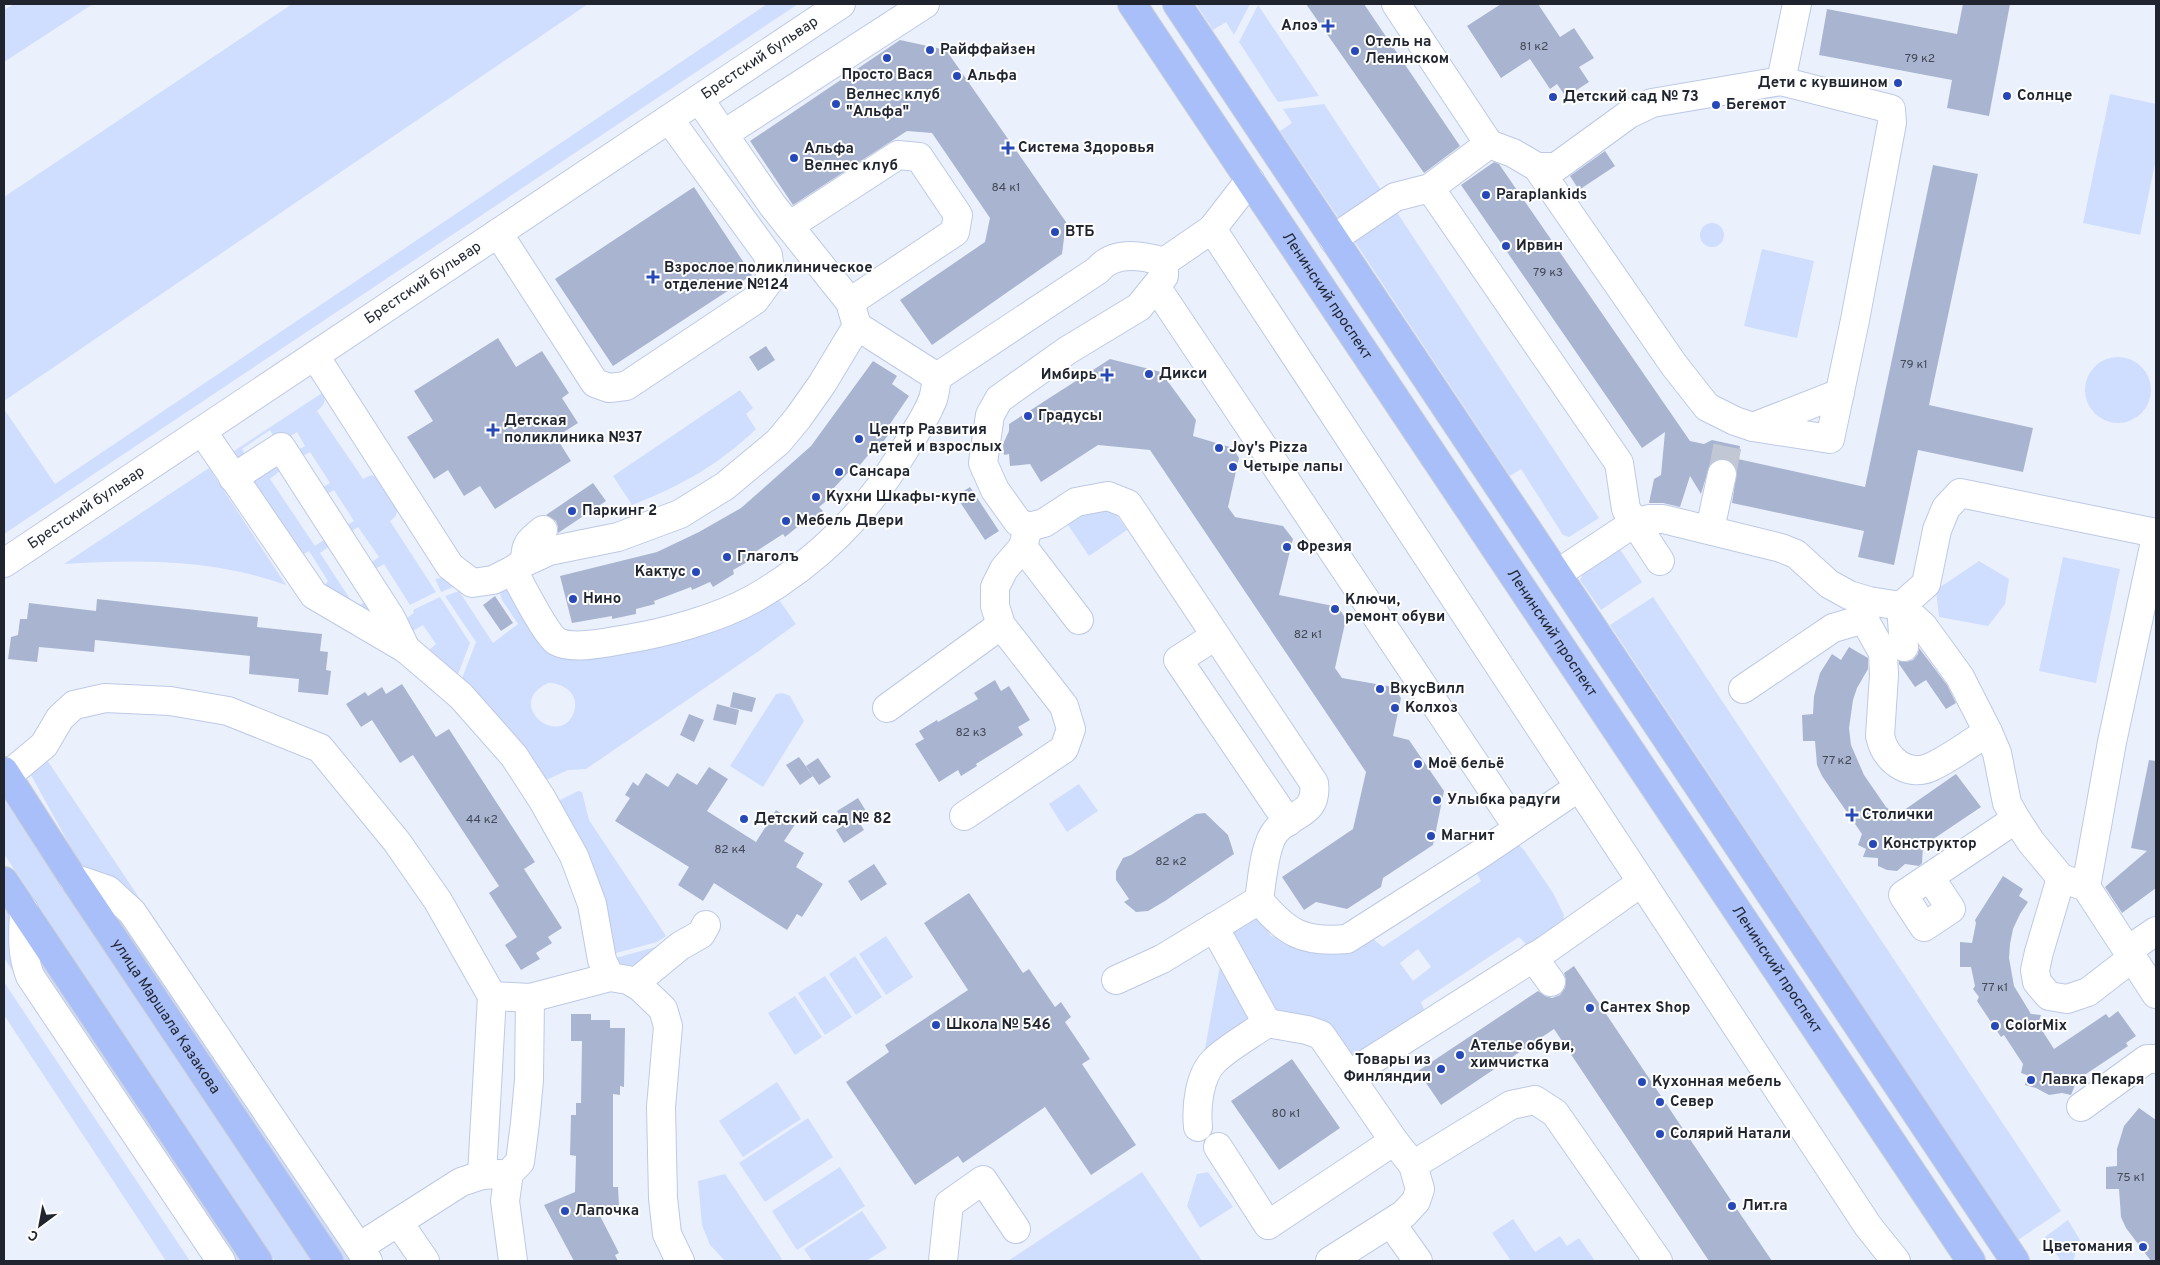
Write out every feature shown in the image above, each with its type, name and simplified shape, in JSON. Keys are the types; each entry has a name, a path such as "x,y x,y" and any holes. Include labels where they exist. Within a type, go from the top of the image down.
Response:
{"main road":[{"name":"Ленинский проспект","path":"1132,4 1971,1261"},
{"path":"1176,4 2015,1261"},
{"name":"улица Маршала Казакова","path":"5,774 328,1261"},
{"path":"4,881 258,1261"}],"street":[{"name":"Брестский бульвар","path":"4,563 841,4"},
{"path":"724,134 925,4"},
{"path":"1396,4 1489,144 1513,153 1537,167 1674,365 1708,407 1739,430 1830,439 1892,123 1891,109 1781,81 1652,103 1629,114 1556,167 1537,167"},
{"path":"1781,81 1797,4"},
{"path":"699,99 854,314 937,377"},
{"path":"498,233 595,383 609,388 626,386 756,300 771,278 768,255 669,119"},
{"path":"1333,239 1395,197 1436,198 1489,144"},
{"path":"315,356 450,566 472,583 493,580 549,551 618,537 671,517 702,502 725,486 778,442 798,418 824,381 854,314 955,232 958,216 919,157 898,155 789,226"},
{"path":"1164,262 1212,229 1250,180"},
{"path":"1436,198 1619,463 1626,509 1660,561"},
{"path":"1212,229 1868,1226 1896,1261"},
{"path":"543,530 526,547 519,566 529,601 555,641 570,645 603,643 655,634 705,619 752,600 795,572 839,534 867,504 892,472 914,435 933,399 937,377 1098,270 1106,261 1126,256 1144,256 1164,262"},
{"path":"1079,620 1025,537 1018,522 995,490 983,463 990,416 999,399 1068,350 1139,307 1164,276 1164,262"},
{"path":"1161,294 1518,828"},
{"path":"1739,430 1840,393"},
{"path":"202,431 314,595 406,650 461,696 514,756 542,799 574,856 592,904 602,960 622,980 662,1009 668,1026 661,1107 663,1198 667,1234 680,1261"},
{"path":"233,478 280,447 391,618 406,650"},
{"path":"1710,530 1722,474"},
{"path":"1743,689 1833,628 1867,610 1901,606 1926,584 1937,530 1946,508 1960,493 2156,533"},
{"path":"964,816 1064,749 1071,729 1064,706 1001,625 995,606 995,587 1004,569 1025,537 1076,502 1108,496 1128,504 1314,783 1315,794 1312,805 1275,832 1269,847 1258,900 1162,959 1116,980"},
{"path":"1557,574 1634,523 1649,519 1663,520 1710,530 1781,548 1796,554 1829,584 1848,595 1867,610 1883,653 1884,675 1880,736 1882,746 1893,762 1912,770 1931,767 1988,732"},
{"path":"2156,537 2112,742 2073,883 2039,952 2035,970 2037,982 2049,996 2067,999 2088,992 2156,931"},
{"path":"1901,606 1904,647"},
{"path":"1901,606 1923,626 1960,677 1997,753 2007,803 2031,842 2073,883 2130,954 2156,994"},
{"path":"887,708 1001,625"},
{"path":"1215,636 1178,660 1288,822"},
{"path":"5,774 44,745 60,718 74,705 105,698 170,701 228,711 320,748 397,842 438,901 492,996 482,1175"},
{"path":"1258,900 1274,919 1290,931 1323,941 1347,939 1579,787"},
{"path":"1930,877 2016,819"},
{"path":"73,878 108,890 132,912 364,1254 399,1223 461,1182 482,1175 509,1173"},
{"path":"1350,1074 1547,949 1642,882"},
{"path":"24,910 22,946 24,960 30,976 221,1261"},
{"path":"492,996 530,998 622,980 701,934 706,925"},
{"path":"1214,927 1267,1023"},
{"path":"1533,957 1551,982"},
{"path":"513,1261 505,1202 509,1173 520,1162 525,1123 529,1080 530,998"},
{"path":"1198,1127 1196,1109 1201,1085 1212,1062 1267,1023 1307,1030 1321,1035 1350,1074 1394,1141 1413,1165 1420,1189 1416,1201 1391,1222 1330,1261"},
{"path":"2080,1107 2147,1059 2156,1059"},
{"path":"1413,1165 1511,1105 1535,1100 1555,1113 1658,1261"},
{"path":"1218,1147 1268,1225 1394,1141"},
{"path":"943,1261 949,1204 984,1180 1016,1229"},
{"path":"1391,1222 1418,1261"},
{"path":"399,1223 424,1261"}],"shaded area":[{"path":"14,4 93,4 4,62 4,10"},
{"path":"292,4 588,4 4,401 4,197"},
{"path":"767,4 798,4 4,534 4,409 55,484"},
{"path":"1196,4 1250,4 1234,35 1226,22 1213,30"},
{"path":"1258,5 1319,96 1278,102 1239,42"},
{"path":"2110,94 2156,104 2156,159 2140,235 2083,223"},
{"path":"1324,104 1383,193 1340,220 1280,131 1292,123 1283,109"},
{"path":"1394,208 1599,518 1569,537 1563,535 1521,469 1510,476 1353,239"},
{"path":"1712,223 1721,226 1724,235 1721,244 1712,247 1703,244 1700,235 1703,226"},
{"path":"1762,249 1814,261 1797,338 1744,326"},
{"path":"2118,357 2131,360 2141,367 2148,377 2151,390 2148,403 2141,413 2131,420 2118,423 2105,420 2095,413 2088,403 2085,390 2088,377 2095,367 2105,360"},
{"path":"740,390 753,408 746,414 756,429 713,464 682,482 632,505 613,476"},
{"path":"322,393 325,398 324,403 317,411 363,479 371,475 377,477 398,510 395,517 390,521 436,592 410,605 384,564 373,570 369,564 379,557 358,527 349,533 344,527 354,521 334,490 324,496 320,489 330,483 310,452 299,458 295,452 305,446 297,432 281,442 276,441 270,430 242,449 245,454 244,464 228,455"},
{"path":"273,465 279,466 280,471 270,479 315,546 325,539 330,542 330,546 320,553 356,608 366,601 370,603 373,612 369,617 325,593 324,586 328,581 309,551 299,557 296,556 248,486 254,477"},
{"path":"209,468 286,585 259,576 231,570 176,563 64,564"},
{"path":"1093,507 1113,510 1127,530 1089,556 1068,525"},
{"path":"1617,545 1642,582 1601,610 1580,580 1589,563"},
{"path":"2063,557 2120,569 2096,683 2039,671"},
{"path":"1979,561 2009,579 2005,604 1988,626 1939,617 1936,590"},
{"path":"446,578 456,586 441,592 435,579"},
{"path":"506,584 551,655 565,657 777,597 796,624 586,769 568,770 540,783 459,686 476,642 445,596 459,591 493,643 518,624 500,594","holes":["548,683 565,687 575,700 574,712 567,723 558,726 548,725 539,720 533,711 531,702 536,692"]},
{"path":"440,597 470,643 455,682 425,654 436,644 423,625 411,632 404,620 414,613 413,610"},
{"path":"1653,597 2061,1211 2018,1240 1610,625"},
{"path":"782,693 790,696 804,721 763,787 730,766 776,694"},
{"path":"45,757 142,902 124,886 80,864 31,775"},
{"path":"1079,784 1098,811 1067,832 1049,804"},
{"path":"578,791 582,792 589,820 666,936 657,942 609,955 556,802"},
{"path":"4,799 312,1261 275,1261 4,854"},
{"path":"1514,844 1519,845 1553,893 1564,915 1563,923 1528,946 1519,937 1421,1002 1425,1012 1351,1059 1265,1013 1208,1053 1205,1049 1226,932 1252,915 1259,919 1271,936 1342,954 1372,938 1383,947 1481,881 1476,872","holes":["1418,949 1431,967 1413,981 1400,963"]},
{"path":"4,900 11,921 15,974 4,958"},
{"path":"107,904 114,907 353,1261 342,1261"},
{"path":"886,936 913,977 886,995 859,954"},
{"path":"659,946 643,960 631,966 619,964 612,959"},
{"path":"36,948 245,1261 234,1261 39,969"},
{"path":"855,956 882,997 856,1015 829,974"},
{"path":"825,976 852,1017 825,1035 798,993"},
{"path":"4,982 190,1261 166,1261 4,1015"},
{"path":"795,996 822,1037 795,1055 768,1013"},
{"path":"777,1082 801,1119 743,1157 719,1121"},
{"path":"808,1118 833,1157 765,1202 739,1163"},
{"path":"840,1167 865,1206 797,1250 772,1211"},
{"path":"1142,1172 1202,1261 1008,1261"},
{"path":"1208,1172 1233,1207 1200,1228 1187,1206 1197,1174"},
{"path":"725,1174 782,1259 779,1261 725,1261 710,1245 702,1225 698,1181"},
{"path":"862,1211 887,1248 866,1261 812,1261 804,1249"},
{"path":"1513,1219 1535,1252 1560,1236 1567,1246 1579,1238 1595,1261 1511,1261 1492,1233"},
{"path":"2068,1220 2080,1240 2073,1261 2061,1261 2045,1237"}],"building":[{"path":"1306,4 1364,4 1460,146 1424,173"},
{"path":"1501,4 1538,4 1560,37 1574,28 1594,58 1579,67 1589,82 1566,97 1557,84 1550,89 1530,59 1501,78 1467,26"},
{"path":"1963,4 2010,4 1989,116 1947,108 1952,80 1819,55 1827,9 1957,34"},
{"path":"900,40 946,50 1066,222 1062,254 932,345 900,300 985,242 990,218 932,133 907,131 793,205 750,141"},
{"path":"1605,151 1615,166 1579,190 1570,176"},
{"path":"1494,162 1499,164 1690,441 1704,444 1712,440 1740,446 1738,459 1865,487 1933,165 1978,174 1929,405 2033,428 2023,472 1918,450 1894,565 1858,557 1864,531 1732,503 1737,470 1733,463 1726,459 1718,459 1710,464 1701,494 1690,476 1680,507 1663,503 1649,503 1654,479 1661,475 1665,432 1642,448 1461,185"},
{"name":"Взрослое поликлиническое отделение №124","path":"694,187 752,275 613,366 555,279"},
{"name":"Детская поликлиника №37","path":"498,338 516,367 542,351 569,393 562,398 578,423 556,437 571,461 495,509 480,486 464,496 448,470 434,479 407,437 433,421 414,391"},
{"path":"766,346 775,360 758,371 749,357"},
{"path":"1110,359 1161,372 1196,420 1193,436 1233,448 1239,458 1228,507 1235,517 1283,526 1293,539 1279,595 1338,607 1346,619 1335,668 1342,678 1393,687 1401,698 1393,736 1409,740 1444,791 1433,845 1383,878 1381,887 1347,909 1316,902 1304,910 1282,877 1353,829 1366,772 1150,450 1098,445 1041,482 1030,464 1010,466 1009,454 1004,455 1003,444 1009,431 1009,424"},
{"path":"873,361 897,376 892,384 909,396 888,427 892,430 877,450 874,448 860,465 857,463 832,490 835,494 819,507 823,511 804,527 801,524 785,537 783,534 749,556 751,560 733,570 734,574 713,587 710,582 692,590 691,587 654,601 655,604 636,609 636,614 612,619 612,616 572,623 560,576 657,552 699,532 741,508 811,446"},
{"name":"Паркинг 2","path":"593,483 606,501 558,533 556,521 546,515"},
{"path":"970,487 999,531 985,540 956,496"},
{"path":"495,596 513,623 501,631 483,605"},
{"path":"97,599 258,617 257,627 322,634 320,651 328,652 326,670 331,671 328,695 298,692 299,679 249,674 250,656 95,640 94,652 39,647 37,662 8,659 11,637 18,635 20,619 27,619 29,603 96,611"},
{"path":"1849,647 1868,658 1868,669 1857,688 1853,700 1849,728 1851,745 1864,775 1886,807 1897,815 1956,774 1981,807 1923,846 1922,863 1919,866 1905,864 1897,871 1887,870 1878,866 1878,858 1863,857 1866,849 1858,845 1862,834 1822,776 1817,765 1815,741 1803,741 1802,715 1813,714 1814,696 1820,673 1832,654 1841,660"},
{"path":"1919,648 1947,685 1956,703 1946,709 1926,680 1915,687 1899,664 1899,661 1913,660 1918,654"},
{"path":"995,680 1001,691 1009,686 1030,720 1018,727 1023,735 976,764 977,766 961,776 958,770 939,782 915,744 924,739 919,731 978,699 974,693"},
{"path":"402,684 436,737 449,729 535,862 524,869 562,928 548,937 552,943 536,953 540,959 521,970 505,945 517,937 489,893 499,886 413,755 400,763 372,720 361,727 346,704 365,692 368,696 382,687 386,694"},
{"path":"733,692 756,698 752,712 730,707"},
{"path":"717,704 739,710 736,725 713,720"},
{"path":"689,714 704,720 694,742 680,735"},
{"path":"799,757 813,776 800,785 786,765"},
{"path":"818,758 831,777 819,785 806,766"},
{"path":"2149,760 2156,761 2156,888 2122,913 2105,887 2147,851 2131,848"},
{"path":"709,767 728,779 707,811 756,842 776,810 796,823 784,841 804,853 796,867 823,884 802,917 797,914 787,930 714,883 703,901 678,885 689,867 615,821 630,798 625,795 633,782 638,786 646,773 668,787 677,773 697,785"},
{"path":"858,798 866,811 846,824 837,811"},
{"path":"1205,813 1228,835 1234,854 1165,901 1148,911 1136,912 1124,902 1129,899 1116,880 1116,871 1123,858 1131,855 1196,814"},
{"path":"856,817 864,830 844,843 836,830"},
{"path":"874,864 887,884 861,901 848,881"},
{"path":"2003,876 2023,889 2019,896 2028,902 2013,929 2010,944 2009,958 2014,986 2031,1014 2041,1015 2038,1024 2054,1049 2106,1014 2109,1018 2118,1011 2136,1036 2126,1043 2128,1046 2083,1076 2081,1086 2075,1085 2071,1095 2062,1093 2049,1095 2025,1085 2027,1075 2021,1073 2023,1064 2004,1035 2001,1037 1977,1001 1979,997 1973,989 1975,986 1971,967 1960,967 1960,942 1972,943 1975,920"},
{"path":"969,893 1023,973 1029,969 1055,1007 1061,1002 1071,1017 1065,1022 1090,1059 1082,1064 1136,1145 1091,1175 1045,1107 963,1163 958,1156 915,1185 846,1082 889,1052 885,1045 968,990 924,923"},
{"path":"1574,966 1772,1261 1709,1261 1554,1029 1441,1105 1418,1071 1538,991 1552,998 1560,995 1565,988 1566,980 1564,973"},
{"path":"571,1014 591,1014 591,1020 610,1020 610,1028 625,1028 624,1087 620,1086 620,1095 613,1094 613,1187 618,1187 619,1206 595,1206 619,1253 615,1255 618,1261 574,1261 544,1205 575,1192 576,1156 570,1155 571,1115 576,1115 576,1103 581,1103 582,1041 571,1041"},
{"path":"1292,1059 1340,1128 1279,1170 1231,1101"},
{"path":"2139,1108 2156,1120 2156,1261 2151,1261 2126,1228 2121,1217 2119,1189 2106,1189 2106,1167 2117,1166 2117,1149 2124,1126"}],"tunnel":[{"path":"1722,474 1728,443"}],"place":[{"name":"Алоэ","path":"1328,26"},
{"name":"Райффайзен","path":"930,50"},
{"name":"Отель на Ленинском","path":"1355,51"},
{"name":"Просто Вася","path":"887,58"},
{"name":"Альфа","path":"957,76"},
{"name":"Дети с кувшином","path":"1898,83"},
{"name":"Солнце","path":"2007,96"},
{"name":"Детский сад № 73","path":"1553,97"},
{"name":"Велнес клуб \"Альфа\"","path":"836,104"},
{"name":"Бегемот","path":"1716,105"},
{"name":"Система Здоровья","path":"1008,148"},
{"name":"Альфа Велнес клуб","path":"794,158"},
{"name":"Paraplankids","path":"1486,195"},
{"name":"ВТБ","path":"1055,232"},
{"name":"Ирвин","path":"1506,246"},
{"name":"Взрослое поликлиническое отделение №124","path":"653,277"},
{"name":"Дикси","path":"1149,374"},
{"name":"Имбирь","path":"1107,375"},
{"name":"Градусы","path":"1028,416"},
{"name":"Детская поликлиника №37","path":"493,430"},
{"name":"Центр Развития детей и взрослых","path":"859,439"},
{"name":"Joy's Pizza","path":"1219,448"},
{"name":"Четыре лапы","path":"1233,467"},
{"name":"Сансара","path":"839,472"},
{"name":"Кухни Шкафы-купе","path":"816,497"},
{"name":"Паркинг 2","path":"572,511"},
{"name":"Мебель Двери","path":"786,521"},
{"name":"Фрезия","path":"1287,547"},
{"name":"Глаголъ","path":"727,557"},
{"name":"Кактус","path":"696,572"},
{"name":"Нино","path":"573,599"},
{"name":"Ключи, ремонт обуви","path":"1335,609"},
{"name":"ВкусВилл","path":"1380,689"},
{"name":"Колхоз","path":"1395,708"},
{"name":"Моё бельё","path":"1418,764"},
{"name":"Улыбка радуги","path":"1437,800"},
{"name":"Столички","path":"1852,815"},
{"name":"Детский сад № 82","path":"744,819"},
{"name":"Магнит","path":"1431,836"},
{"name":"Конструктор","path":"1873,844"},
{"name":"Сантех Shop","path":"1590,1008"},
{"name":"Школа № 546","path":"936,1025"},
{"name":"ColorMix","path":"1995,1026"},
{"name":"Ателье обуви, химчистка","path":"1460,1055"},
{"name":"Товары из Финляндии","path":"1441,1069"},
{"name":"Лавка Пекаря","path":"2031,1080"},
{"name":"Кухонная мебель","path":"1642,1082"},
{"name":"Север","path":"1660,1102"},
{"name":"Солярий Натали","path":"1660,1134"},
{"name":"Лит.ra","path":"1732,1206"},
{"name":"Лапочка","path":"565,1211"},
{"name":"Цветомания","path":"2143,1247"}]}
